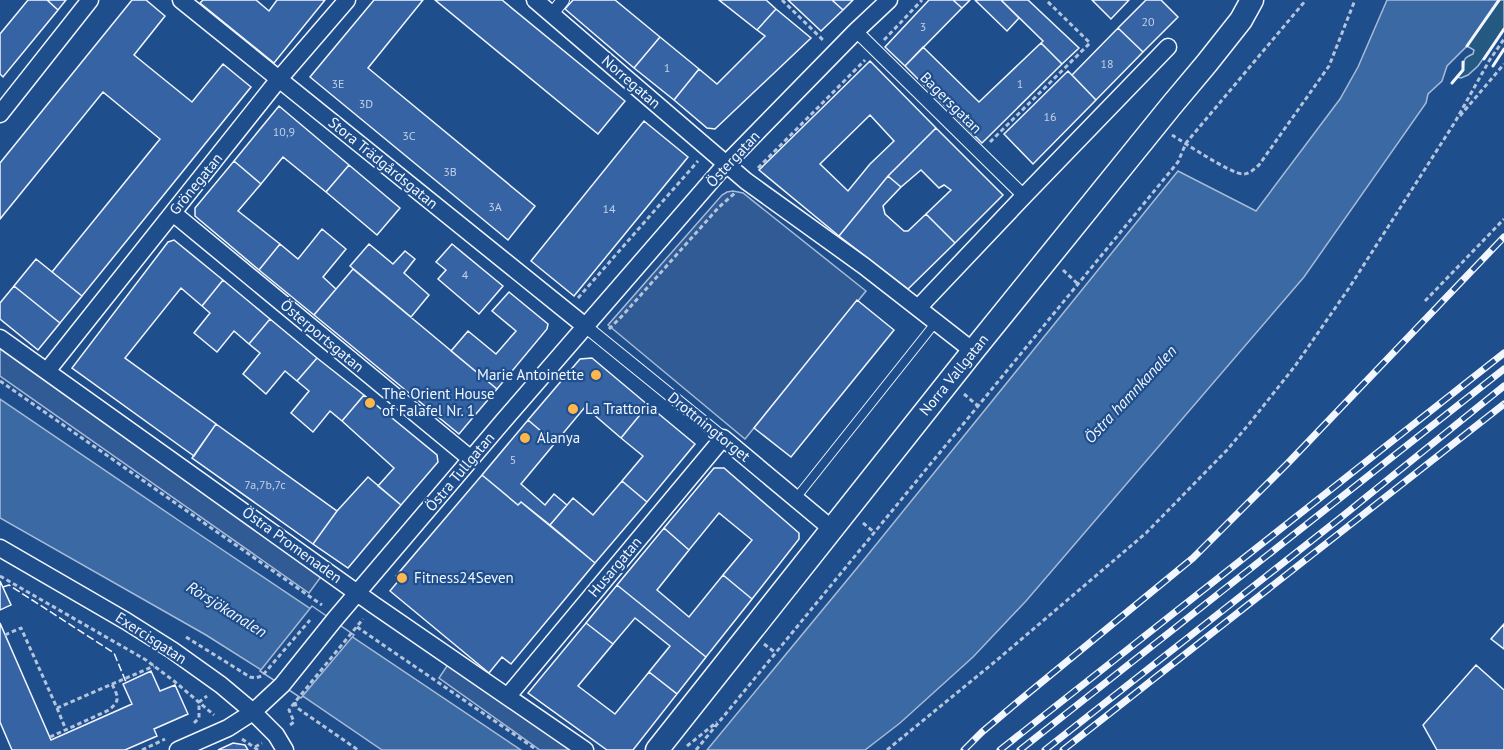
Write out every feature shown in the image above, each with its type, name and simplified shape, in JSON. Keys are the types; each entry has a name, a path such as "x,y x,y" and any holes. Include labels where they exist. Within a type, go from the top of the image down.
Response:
{"main road":[{"name":"Norra Vallgatan","path":"657,750 973,351 1207,63 1241,20 1252,0"}],"street":[{"path":"0,114 90,0"},
{"name":"Stora Trädgårdsgatan","path":"181,0 585,326"},
{"name":"Grönegatan","path":"47,371 279,79 347,0"},
{"name":"Norregatan","path":"535,0 726,164"},
{"path":"552,14 563,0"},
{"name":"Östergatan","path":"585,326 726,164 889,0"},
{"name":"Bagersgatan","path":"856,31 1024,196"},
{"path":"918,308 1168,47"},
{"path":"726,164 864,266 973,351"},
{"name":"Österportsgatan","path":"173,213 471,459"},
{"name":"Drottningtorget","path":"585,326 832,528"},
{"name":"Östra Tullgatan","path":"253,712 282,685 357,592 585,326"},
{"name":"Östra Promenaden","path":"0,338 384,612 585,750"},
{"name":"Husargatan","path":"508,696 723,438"},
{"name":"Exercisgatan","path":"0,548 172,650 221,685 253,712 276,735 285,750"},
{"path":"178,750 228,728 253,712"}],"lane":[{"path":"796,498 936,322"}],"path":[{"path":"782,0 835,53"},
{"path":"980,152 1090,43 1046,0"},
{"path":"696,750 1178,162 1186,143 1306,0"},
{"path":"1168,133 1241,174 1250,172 1259,165 1329,66 1355,0"},
{"path":"887,750 1146,533 1227,450 1276,390 1349,288 1455,122 1504,39"},
{"path":"1455,122 1504,64"},
{"path":"1425,302 1504,219"},
{"path":"1059,267 1078,284"},
{"path":"0,381 322,605"},
{"path":"960,391 978,406"},
{"path":"859,520 875,532"},
{"path":"0,576 136,654 174,681 228,728"},
{"path":"264,674 312,617"},
{"path":"357,627 537,750"},
{"path":"5,635 21,628 66,730"},
{"path":"276,735 294,722 290,710 295,702 353,631"},
{"path":"763,643 776,653"},
{"path":"57,708 153,666"},
{"path":"50,737 109,710 116,704 118,698 112,684"},
{"path":"295,702 296,706 358,750"},
{"path":"682,750 723,718"}],"shaded area":[{"path":"1500,0 1504,0 1504,29 1478,66 1468,75 1457,77 1463,70 1466,58 1473,54 1474,50 1467,46"},
{"path":"733,191 743,193 866,291 745,439 608,325 722,195"},
{"path":"0,347 323,574 309,593 0,376"},
{"path":"449,663 571,750 540,750 439,678"}],"water":[{"name":"Östra hamnkanalen","path":"1387,0 1499,0 1467,46 1447,66 1442,81 1428,94 1426,103 1304,277 1026,601 973,657 900,723 865,750 707,750 1178,171 1256,211 1340,99 1358,67"},
{"name":"Rörsjökanalen","path":"0,399 521,750 382,750 206,635 0,518"}],"pier":[{"path":"312,606 354,635 301,698 260,671"}],"building":[{"path":"28,0 47,0 58,10 3,77 0,74 0,34"},
{"path":"47,0 66,0 58,10"},
{"path":"132,0 146,0 165,16 134,55 192,102 223,64 251,87 82,296 52,272 160,139 103,92 0,219 0,163"},
{"path":"203,0 256,0 269,11 277,0 325,0 274,63 200,3"},
{"path":"374,0 423,0 368,68 535,206 508,240 310,77"},
{"path":"435,0 502,0 625,101 598,134"},
{"path":"573,0 615,0 660,37 634,68 565,9"},
{"path":"719,0 766,0 776,9 757,30"},
{"path":"788,0 832,0 843,10 821,31"},
{"path":"832,0 853,0 843,10"},
{"path":"929,0 953,0 962,8 905,66 885,47"},
{"path":"953,0 970,0 962,8"},
{"path":"975,0 1001,0 1019,18 1007,31"},
{"path":"1001,0 1028,0 1079,48 1062,64 1041,43 1043,41"},
{"path":"1092,0 1129,0 1111,19"},
{"path":"1146,0 1161,0 1178,17 1143,52 1118,28"},
{"path":"776,9 811,38 715,129 707,128 674,100 699,69 717,84 765,36 757,30"},
{"path":"1118,28 1143,52 1096,100 1072,75"},
{"path":"660,37 699,69 674,100 634,68"},
{"path":"1041,43 1062,64 982,143 905,66 923,47 979,102"},
{"path":"870,61 936,128 888,176 839,236 759,170","holes":["870,115 894,141 870,164 848,191 820,164"]},
{"path":"1068,71 1096,100 1033,164 1004,134"},
{"path":"279,106 349,165 326,192 283,157 261,184 234,161"},
{"path":"644,121 688,157 574,296 531,261"},
{"path":"936,128 1003,195 955,243 926,214 951,190 944,185 939,188 921,170 901,187 888,176"},
{"path":"234,161 261,184 238,211 280,244 259,270 195,216 195,208"},
{"path":"349,165 400,208 377,235 326,192"},
{"path":"888,176 901,187 883,206 885,214 904,231 908,231 926,214 955,243 908,289 839,236"},
{"path":"322,229 346,249 323,277 336,289 314,315 259,270 280,244 298,259"},
{"path":"174,240 223,280 202,306 181,288 125,358 216,424 194,456 72,368 168,242"},
{"path":"369,244 393,264 405,251 415,259 404,273 429,295 411,317 350,266"},
{"path":"452,244 503,286 479,314 438,279 446,270 436,262"},
{"path":"36,259 82,296 60,323 14,286"},
{"path":"353,269 497,389 459,434 314,315"},
{"path":"223,280 270,319 249,344 234,331 217,352 194,333 210,313 202,306"},
{"path":"14,286 60,323 38,350 0,319 0,303"},
{"path":"509,292 548,324 547,329 497,389 451,351 468,331 496,354 516,331 492,311"},
{"path":"857,300 894,330 791,457 754,428"},
{"path":"270,319 317,358 297,381 285,371 266,394 243,374 260,353 249,344"},
{"path":"317,358 364,395 342,421 330,411 313,432 291,413 309,391 297,381"},
{"path":"592,358 648,405 621,438 585,407 555,443 528,420 580,359"},
{"path":"364,395 437,455 438,462 401,505 378,486 394,468 342,421"},
{"path":"648,405 695,444 647,502 622,481 643,456 621,438"},
{"path":"528,420 555,443 521,484 545,505 554,494 567,505 550,525 521,502 518,505 482,475"},
{"path":"216,424 337,511 313,544 192,458"},
{"path":"714,468 724,468 799,533 799,539 752,599 723,575 752,540 719,513 689,550 664,528"},
{"path":"482,475 518,505 521,502 595,563 511,664 502,657 489,673 390,591 400,579 396,576"},
{"path":"368,477 401,505 348,568 313,544 337,511"},
{"path":"622,481 647,502 595,563 550,525 573,498 593,515"},
{"path":"664,528 689,550 657,590 689,617 723,575 752,599 706,657 617,585"},
{"path":"0,581 11,605 0,610"},
{"path":"617,585 706,657 677,694 649,672 670,646 635,618 613,644 586,623"},
{"path":"0,623 51,740 132,704 123,684 151,671 160,691 175,685 188,714 154,729 157,736 125,750 12,750 0,722"},
{"path":"586,623 613,644 578,686 615,714 649,672 677,694 633,750 607,750 528,693"},
{"path":"1504,624 1504,649 1491,639"},
{"path":"1476,665 1504,690 1504,750 1437,750 1423,725"},
{"path":"233,743 245,745 248,750 218,750"}],"railway":[{"path":"964,750 1020,700 1193,558 1288,463 1504,237"},
{"path":"1000,750 1504,353"},
{"path":"1020,750 1504,369"},
{"path":"1045,750 1504,386"},
{"path":"1063,750 1504,404"}],"fence":[{"path":"3,587 9,585 114,653 126,682"}],"wall":[{"path":"1467,46 1499,0"},
{"path":"1484,59 1504,29"},
{"path":"1493,66 1504,49"},
{"path":"1452,83 1463,70 1463,62"}],"place":[{"name":"Marie Antoinette","path":"596,375"},
{"name":"The Orient House of Falafel Nr. 1","path":"370,403"},
{"name":"La Trattoria","path":"573,409"},
{"name":"Alanya","path":"525,438"},
{"name":"Fitness24Seven","path":"402,578"}]}
